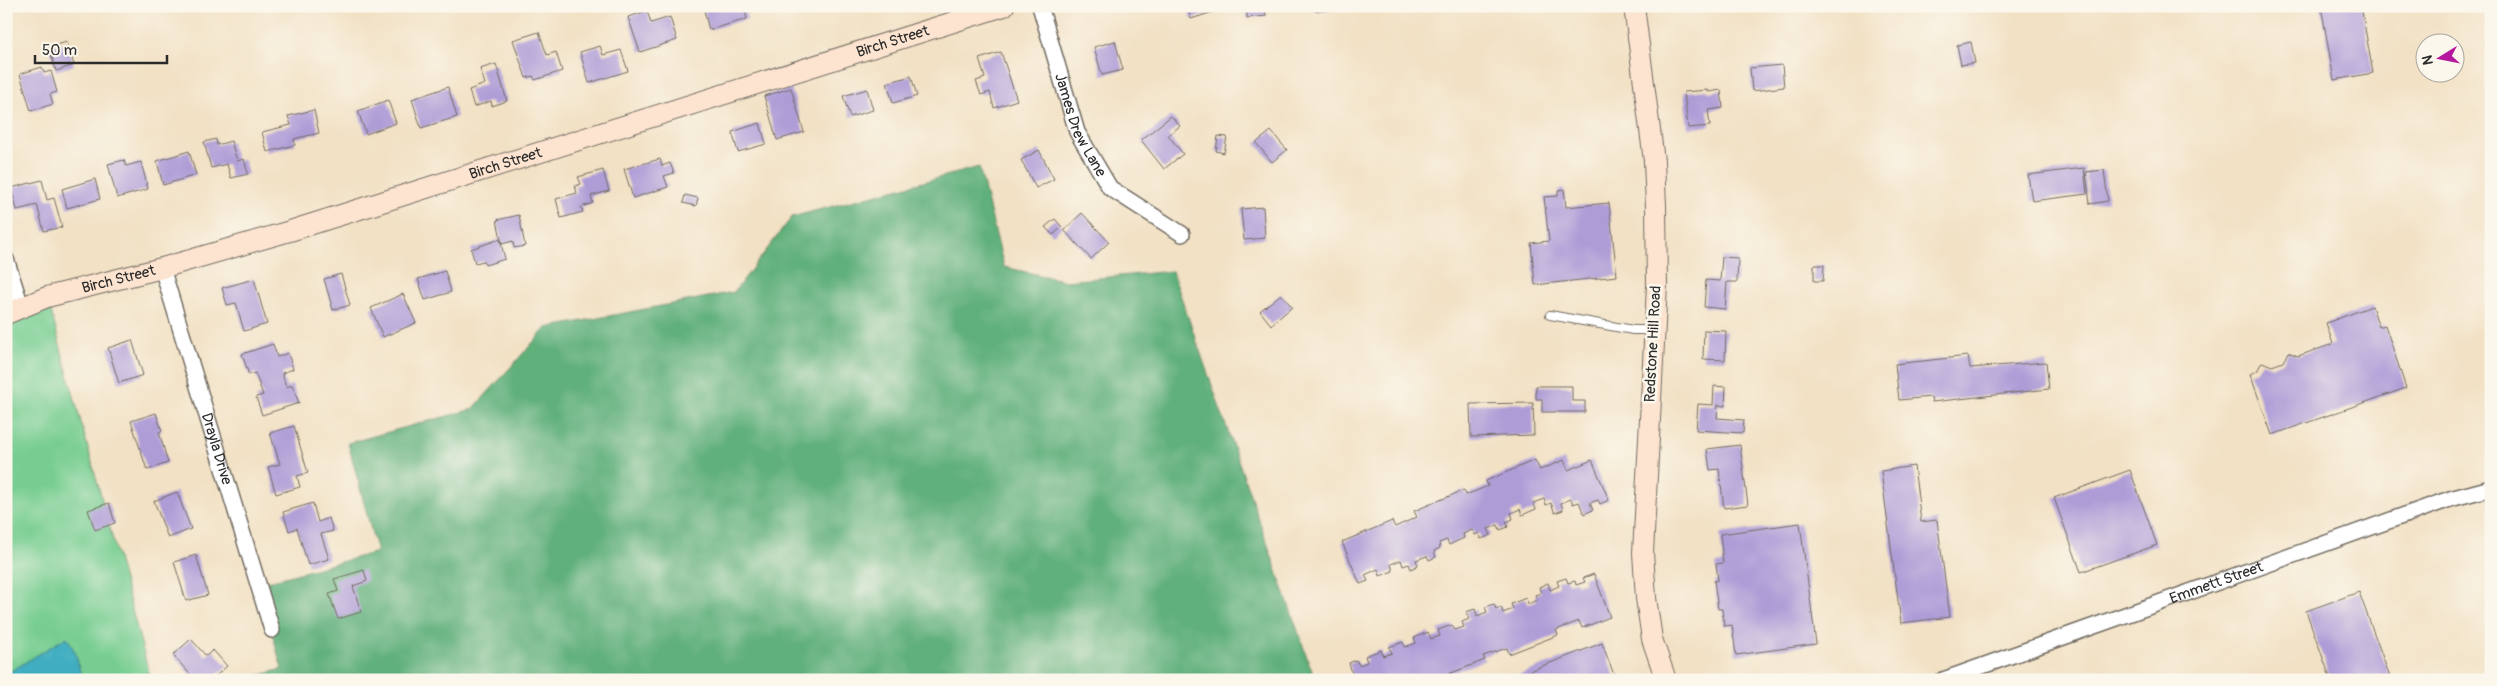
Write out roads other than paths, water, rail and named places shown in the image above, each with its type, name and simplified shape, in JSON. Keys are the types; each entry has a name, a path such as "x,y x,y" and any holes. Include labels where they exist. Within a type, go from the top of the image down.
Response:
{"main road":[{"name":"Birch Street","path":"14,312 47,297 162,268 290,231 1004,6"},
{"name":"Redstone Hill Road","path":"1634,6 1654,161 1657,285 1643,553 1646,598 1652,639 1666,680"}],"street":[{"name":"James Drew Lane","path":"1040,6 1077,132 1110,188 1182,234"},
{"path":"6,259 14,312"},
{"name":"Drayla Drive","path":"162,268 272,630"},
{"name":"Emmett Street","path":"1943,680 2450,498 2491,488"}],"lane":[{"path":"1550,315 1633,330 1654,330"}],"water":[{"path":"67,637 76,654 82,680 6,680 6,674"}]}
